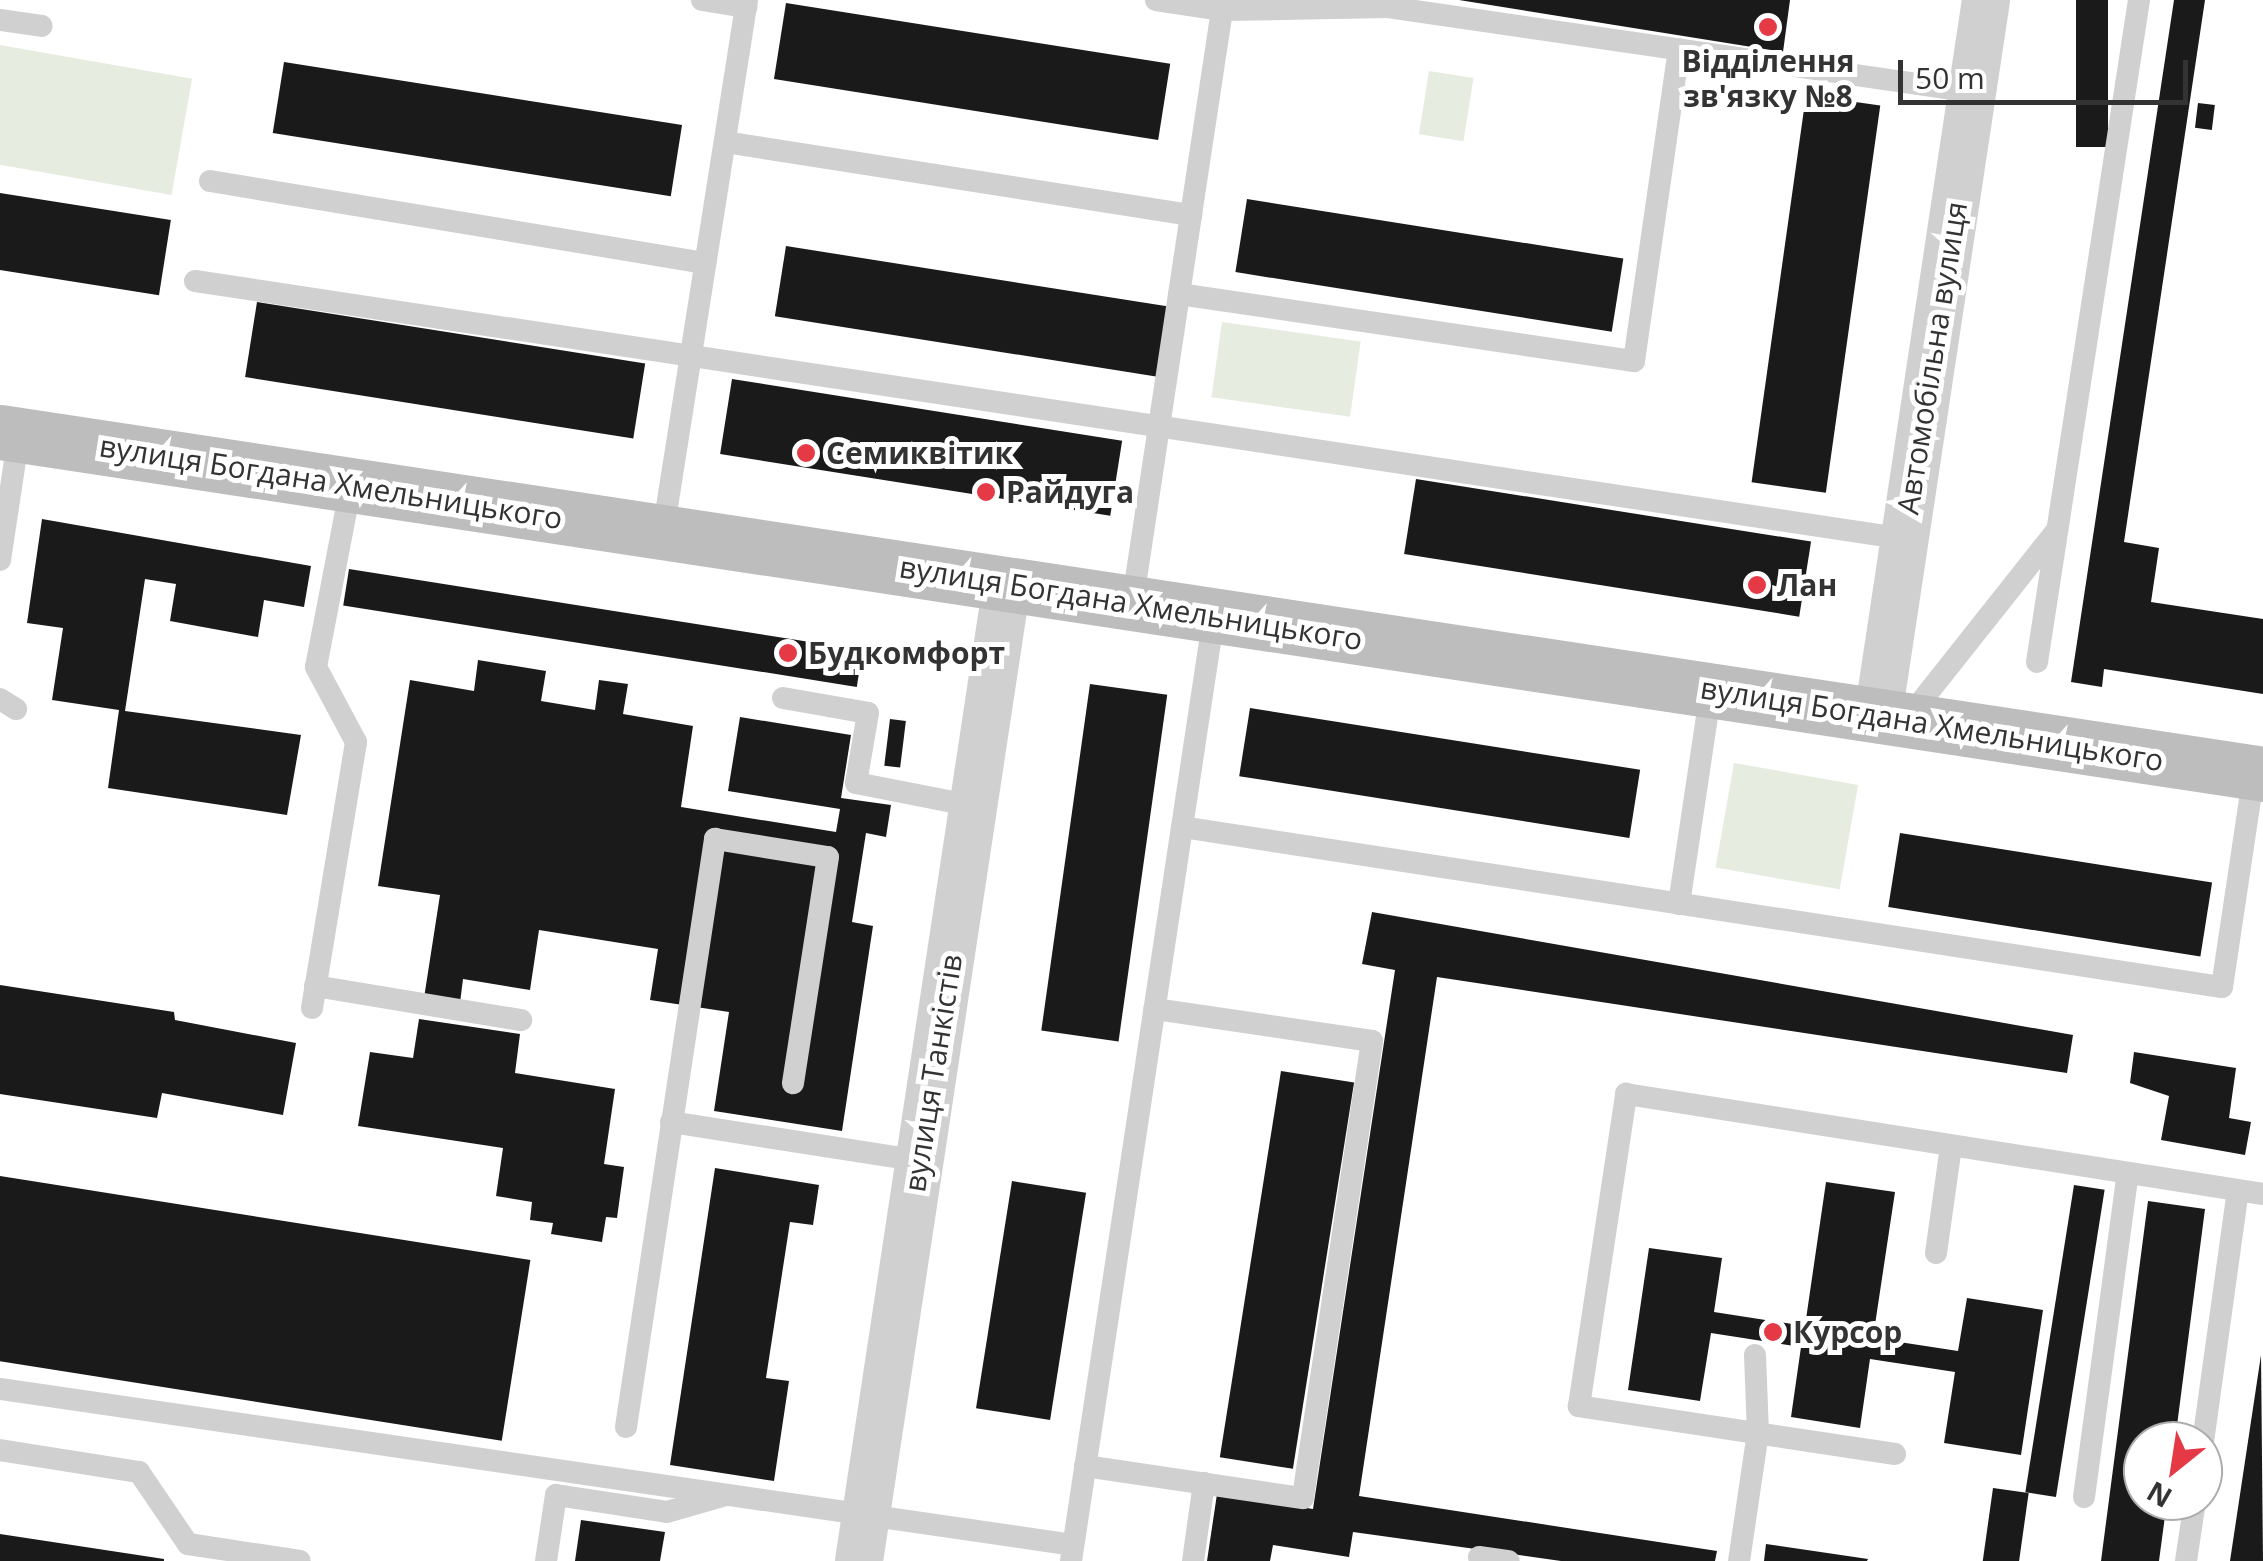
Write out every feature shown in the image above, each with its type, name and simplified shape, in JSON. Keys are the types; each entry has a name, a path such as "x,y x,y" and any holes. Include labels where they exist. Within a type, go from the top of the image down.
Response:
{"street":[{"name":"Автомобільна вулиця","path":"1892,718 1905,538 1986,0"},
{"name":"вулиця Богдана Хмельницького","path":"10,433 2259,774"},
{"name":"вулиця Танкістів","path":"859,1561 1007,584"}],"lane":[{"path":"663,532 746,4 702,0"},
{"path":"1156,0 1222,10 1377,6 1972,92"},
{"path":"2037,662 2139,0"},
{"path":"1132,603 1222,10"},
{"path":"0,20 42,26"},
{"path":"1179,294 1634,361 1678,49"},
{"path":"725,142 1191,215"},
{"path":"210,180 705,263"},
{"path":"195,281 1905,538"},
{"path":"0,560 10,433"},
{"path":"351,485 316,667 356,742 314,997 521,1020"},
{"path":"1892,718 2058,528"},
{"path":"0,1389 866,1513 1072,1553 1214,616"},
{"path":"1679,904 1711,691"},
{"path":"783,698 868,714 856,783 974,806"},
{"path":"1182,827 2222,987 2259,774"},
{"path":"626,1427 715,839 828,857 793,1082"},
{"path":"1085,1466 1302,1498 1372,1041 1154,1009"},
{"path":"1895,1454 1579,1406 1626,1094 2263,1194"},
{"path":"670,1122 920,1161"},
{"path":"1936,1253 1951,1146"},
{"path":"2084,1497 2128,1172"},
{"path":"2206,1421 2238,1190"},
{"path":"1739,1561 1758,1433 1755,1355"},
{"path":"0,1450 140,1472 188,1544 300,1561"},
{"path":"1193,1561 1204,1483"},
{"path":"546,1561 556,1495 667,1512 730,1494"},
{"path":"2186,1561 2192,1521"},
{"path":"1480,1556 1509,1561"}],"shaded area":[{"path":"0,45 192,79 172,195 0,165"},
{"path":"1429,71 1473,78 1463,141 1419,134"},
{"path":"1222,322 1361,341 1350,417 1211,397"},
{"path":"1734,763 1858,785 1840,889 1716,867"}],"building":[{"path":"1459,0 1790,0 1783,52"},
{"path":"2076,0 2108,0 2108,147 2076,147"},
{"path":"2174,0 2205,0 2124,542 2159,548 2151,602 2263,619 2263,694 2104,669 2102,687 2071,682"},
{"path":"786,3 1170,64 1158,140 774,79"},
{"path":"284,62 682,125 671,196 273,133"},
{"path":"1806,95 1880,105 1826,493 1752,482"},
{"path":"2198,103 2215,105 2212,130 2195,128"},
{"path":"0,193 171,220 159,295 0,270"},
{"path":"1247,199 1623,259 1612,332 1235,272"},
{"path":"786,246 1170,307 1159,377 775,316"},
{"path":"257,302 645,363 633,439 245,377"},
{"path":"732,379 1122,441 1110,516 720,454"},
{"path":"1416,479 1811,542 1799,617 1404,554"},
{"path":"42,519 311,566 304,607 264,600 258,637 170,621 176,584 145,579 125,711 301,735 287,815 108,788 119,710 52,700 63,628 27,623"},
{"path":"349,569 863,650 857,687 343,606"},
{"path":"478,660 546,671 541,701 595,710 599,680 628,684 623,714 693,726 681,807 836,832 840,809 728,791 740,717 851,735 841,798 891,805 886,837 866,833 852,922 873,926 842,1131 714,1111 729,1012 650,1000 658,949 539,930 530,990 463,979 460,1003 424,998 440,895 378,886 410,680 474,691"},
{"path":"1090,684 1167,695 1119,1041 1041,1031"},
{"path":"1250,708 1640,770 1629,838 1239,776"},
{"path":"890,719 906,721 900,768 884,766"},
{"path":"1900,833 2212,882 2200,957 1888,907"},
{"path":"1372,912 2073,1035 2067,1073 1437,977 1359,1496 1717,1551 1715,1561 1561,1561 1353,1532 1349,1557 1273,1545 1270,1561 1207,1561 1217,1494 1313,1509 1395,970 1362,964"},
{"path":"0,985 174,1012 175,1020 296,1043 283,1115 162,1093 157,1118 0,1094"},
{"path":"419,1019 520,1034 515,1073 615,1089 604,1164 624,1167 617,1218 606,1217 602,1242 551,1234 553,1223 530,1220 532,1202 496,1196 503,1148 358,1126 370,1052 413,1058"},
{"path":"2134,1052 2236,1068 2229,1118 2251,1122 2245,1155 2161,1140 2169,1096 2130,1083"},
{"path":"1281,1071 1354,1083 1293,1469 1220,1457"},
{"path":"715,1168 819,1185 813,1225 790,1222 766,1378 789,1381 774,1481 670,1465"},
{"path":"0,1176 530,1260 502,1441 0,1361"},
{"path":"1012,1181 1086,1193 1050,1420 976,1408"},
{"path":"1826,1182 1895,1192 1873,1338 1958,1351 1967,1298 2043,1310 2021,1455 1944,1443 1955,1372 1870,1359 1860,1428 1791,1417 1801,1347 1711,1333 1700,1401 1628,1390 1649,1248 1722,1258 1714,1312 1805,1326"},
{"path":"2074,1185 2105,1190 2056,1497 2025,1492"},
{"path":"2148,1201 2205,1209 2178,1421 2123,1421 2123,1521 2164,1521 2159,1561 2101,1561"},
{"path":"2261,1355 2263,1561 2230,1561"},
{"path":"1993,1488 2029,1493 2019,1561 1983,1561"},
{"path":"581,1520 665,1532 660,1561 575,1561"},
{"path":"0,1534 164,1559 164,1561 0,1561"},
{"path":"1766,1544 1868,1559 1764,1561"}],"place":[{"name":"Відділення зв'язку №8","path":"1768,27"},
{"name":"Семиквітик","path":"806,453"},
{"name":"Райдуга","path":"986,492"},
{"name":"Лан","path":"1757,585"},
{"name":"Будкомфорт","path":"788,653"},
{"name":"Курсор","path":"1773,1332"}]}
